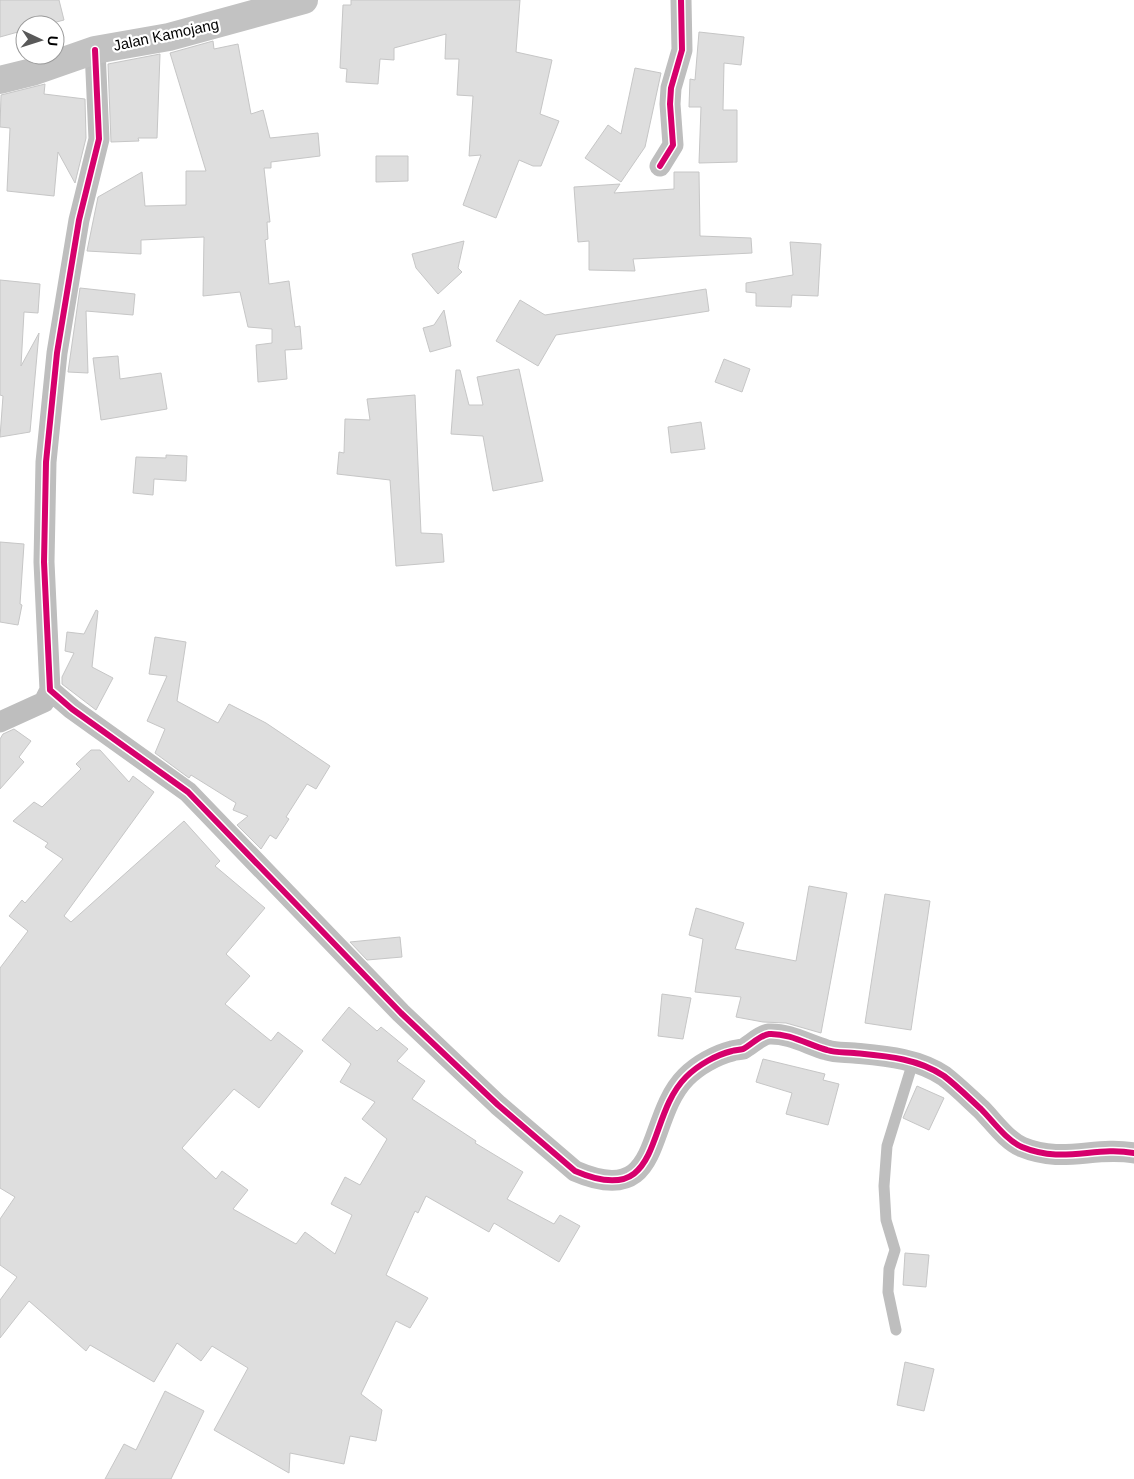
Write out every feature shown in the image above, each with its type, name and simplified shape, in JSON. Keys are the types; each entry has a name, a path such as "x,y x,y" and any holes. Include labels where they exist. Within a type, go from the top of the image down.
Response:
{"main road":[{"name":"Jalan Kamojang","path":"0,80 32,72 95,50 169,38 304,0"}],"street":[{"path":"660,166 673,145 670,104 671,88 682,50 681,0"},
{"path":"0,722 44,702 50,690 44,562 46,462 58,343 79,220 99,139 95,50"},
{"path":"50,690 72,709 188,792 401,1013 498,1105 575,1171 589,1177 616,1180 638,1172 650,1151 664,1114 686,1077 712,1058 742,1049 768,1034 791,1038 829,1051 886,1056 921,1063 944,1076 1019,1146 1036,1153 1056,1156 1122,1151 1134,1153"}],"lane":[{"path":"896,1330 888,1292 889,1269 895,1250 886,1220 885,1178 887,1146 913,1062"}],"building":[{"path":"0,0 59,0 63,15 15,15 15,33 0,37"},
{"path":"351,0 520,0 516,52 552,60 540,114 559,121 541,166 533,166 519,160 496,218 463,205 481,155 469,156 473,96 457,95 459,59 445,59 446,34 394,48 394,60 380,59 378,84 346,82 347,69 340,68 343,5 351,5"},
{"path":"699,32 744,37 741,65 724,63 723,110 737,110 737,162 699,163 701,107 689,107 690,79 695,80"},
{"path":"213,41 214,49 238,44 251,114 263,110 270,138 318,133 320,156 271,162 271,168 264,168 270,222 267,222 268,239 265,240 269,284 289,281 295,327 300,326 302,349 285,350 287,379 258,382 256,345 272,343 272,329 248,327 240,292 203,296 204,237 141,240 141,254 87,251 98,197 142,172 145,206 186,205 186,171 206,171 170,53"},
{"path":"160,54 157,138 138,138 139,141 111,142 108,64"},
{"path":"635,68 661,73 645,147 621,182 585,158 608,125 621,134"},
{"path":"45,84 44,94 85,99 86,138 75,183 58,152 54,196 7,191 10,128 0,127 1,95"},
{"path":"376,156 408,156 408,181 376,182"},
{"path":"674,172 699,172 700,236 751,238 752,253 633,259 635,271 589,270 589,241 578,242 574,187 620,184 614,193 674,189"},
{"path":"464,241 458,268 462,272 438,294 416,268 412,254"},
{"path":"790,242 821,244 818,296 792,295 791,307 756,306 756,293 746,292 746,283 793,275"},
{"path":"0,280 40,284 38,313 24,312 21,366 39,333 30,432 0,437 3,396 0,395"},
{"path":"80,288 135,294 133,315 86,311 88,373 68,372"},
{"path":"706,289 709,311 556,335 538,366 496,341 520,300 545,315"},
{"path":"444,310 451,346 430,352 423,328 434,325"},
{"path":"118,356 120,379 161,373 167,409 101,420 93,358"},
{"path":"724,359 750,369 742,392 715,382"},
{"path":"519,369 543,481 493,491 483,436 451,434 456,370 460,370 469,405 483,405 477,377"},
{"path":"415,395 421,533 442,534 444,562 396,566 390,480 337,474 339,452 344,453 345,419 370,420 367,399"},
{"path":"701,422 705,449 671,453 668,427"},
{"path":"166,455 187,456 186,481 154,479 153,495 133,493 136,457 166,458"},
{"path":"0,542 24,544 20,604 22,605 18,625 0,622"},
{"path":"96,610 98,611 92,667 113,678 96,710 62,684 62,677 74,653 65,651 67,632 84,634"},
{"path":"155,637 186,642 177,701 218,723 229,704 266,723 330,766 316,789 307,784 286,817 289,819 276,839 270,835 261,849 237,825 248,816 233,810 236,803 191,775 189,778 155,753 165,729 147,721 167,676 149,674"},
{"path":"14,729 31,741 19,757 24,762 0,789 0,739 3,734"},
{"path":"91,750 100,750 129,782 133,776 154,792 64,916 71,922 184,821 220,861 215,866 265,908 226,954 250,976 225,1004 271,1041 278,1032 303,1051 259,1108 234,1089 182,1148 216,1179 222,1171 248,1190 233,1209 296,1244 305,1232 335,1254 352,1215 331,1204 345,1177 360,1185 387,1139 362,1119 375,1102 340,1082 351,1064 322,1040 349,1007 377,1031 381,1027 408,1049 397,1061 425,1081 412,1099 476,1141 475,1143 523,1172 507,1199 554,1224 560,1215 580,1226 559,1262 494,1223 489,1232 426,1196 418,1213 415,1211 386,1275 428,1298 410,1328 396,1321 361,1394 382,1410 376,1441 350,1436 344,1464 290,1453 289,1473 214,1430 248,1368 212,1346 201,1361 177,1343 154,1382 90,1345 86,1351 29,1301 0,1338 0,1300 17,1277 0,1265 0,1219 15,1197 0,1188 0,968 28,931 9,916 22,900 25,903 63,859 45,847 48,843 13,821 34,802 42,807 81,769 76,764"},
{"path":"809,886 847,893 821,1033 786,1023 763,1022 736,1017 741,997 695,992 703,939 689,935 696,908 744,923 735,949 796,961"},
{"path":"885,894 930,901 911,1030 865,1023"},
{"path":"400,937 402,957 367,960 350,942"},
{"path":"662,994 691,998 683,1039 658,1036"},
{"path":"763,1059 825,1074 823,1080 839,1084 828,1125 786,1114 792,1093 756,1082"},
{"path":"917,1086 944,1098 929,1130 903,1118"},
{"path":"905,1253 929,1255 926,1287 903,1285"},
{"path":"905,1362 934,1369 924,1411 897,1405"},
{"path":"165,1391 204,1411 171,1479 105,1479 124,1444 136,1450"}],"cycle path":[{"path":"660,166 673,145 670,104 671,88 682,50 681,0"},
{"path":"95,50 99,139 79,220 57,353 46,462 44,562 50,690 72,709 188,792 401,1013 498,1105 575,1171 604,1180 624,1179 639,1169 649,1154 673,1095 686,1077 696,1068 714,1058 743,1049 762,1036 769,1034 791,1037 834,1052 877,1055 923,1065 944,1076 954,1084 1016,1144 1037,1152 1065,1155 1119,1151 1134,1153"}]}
